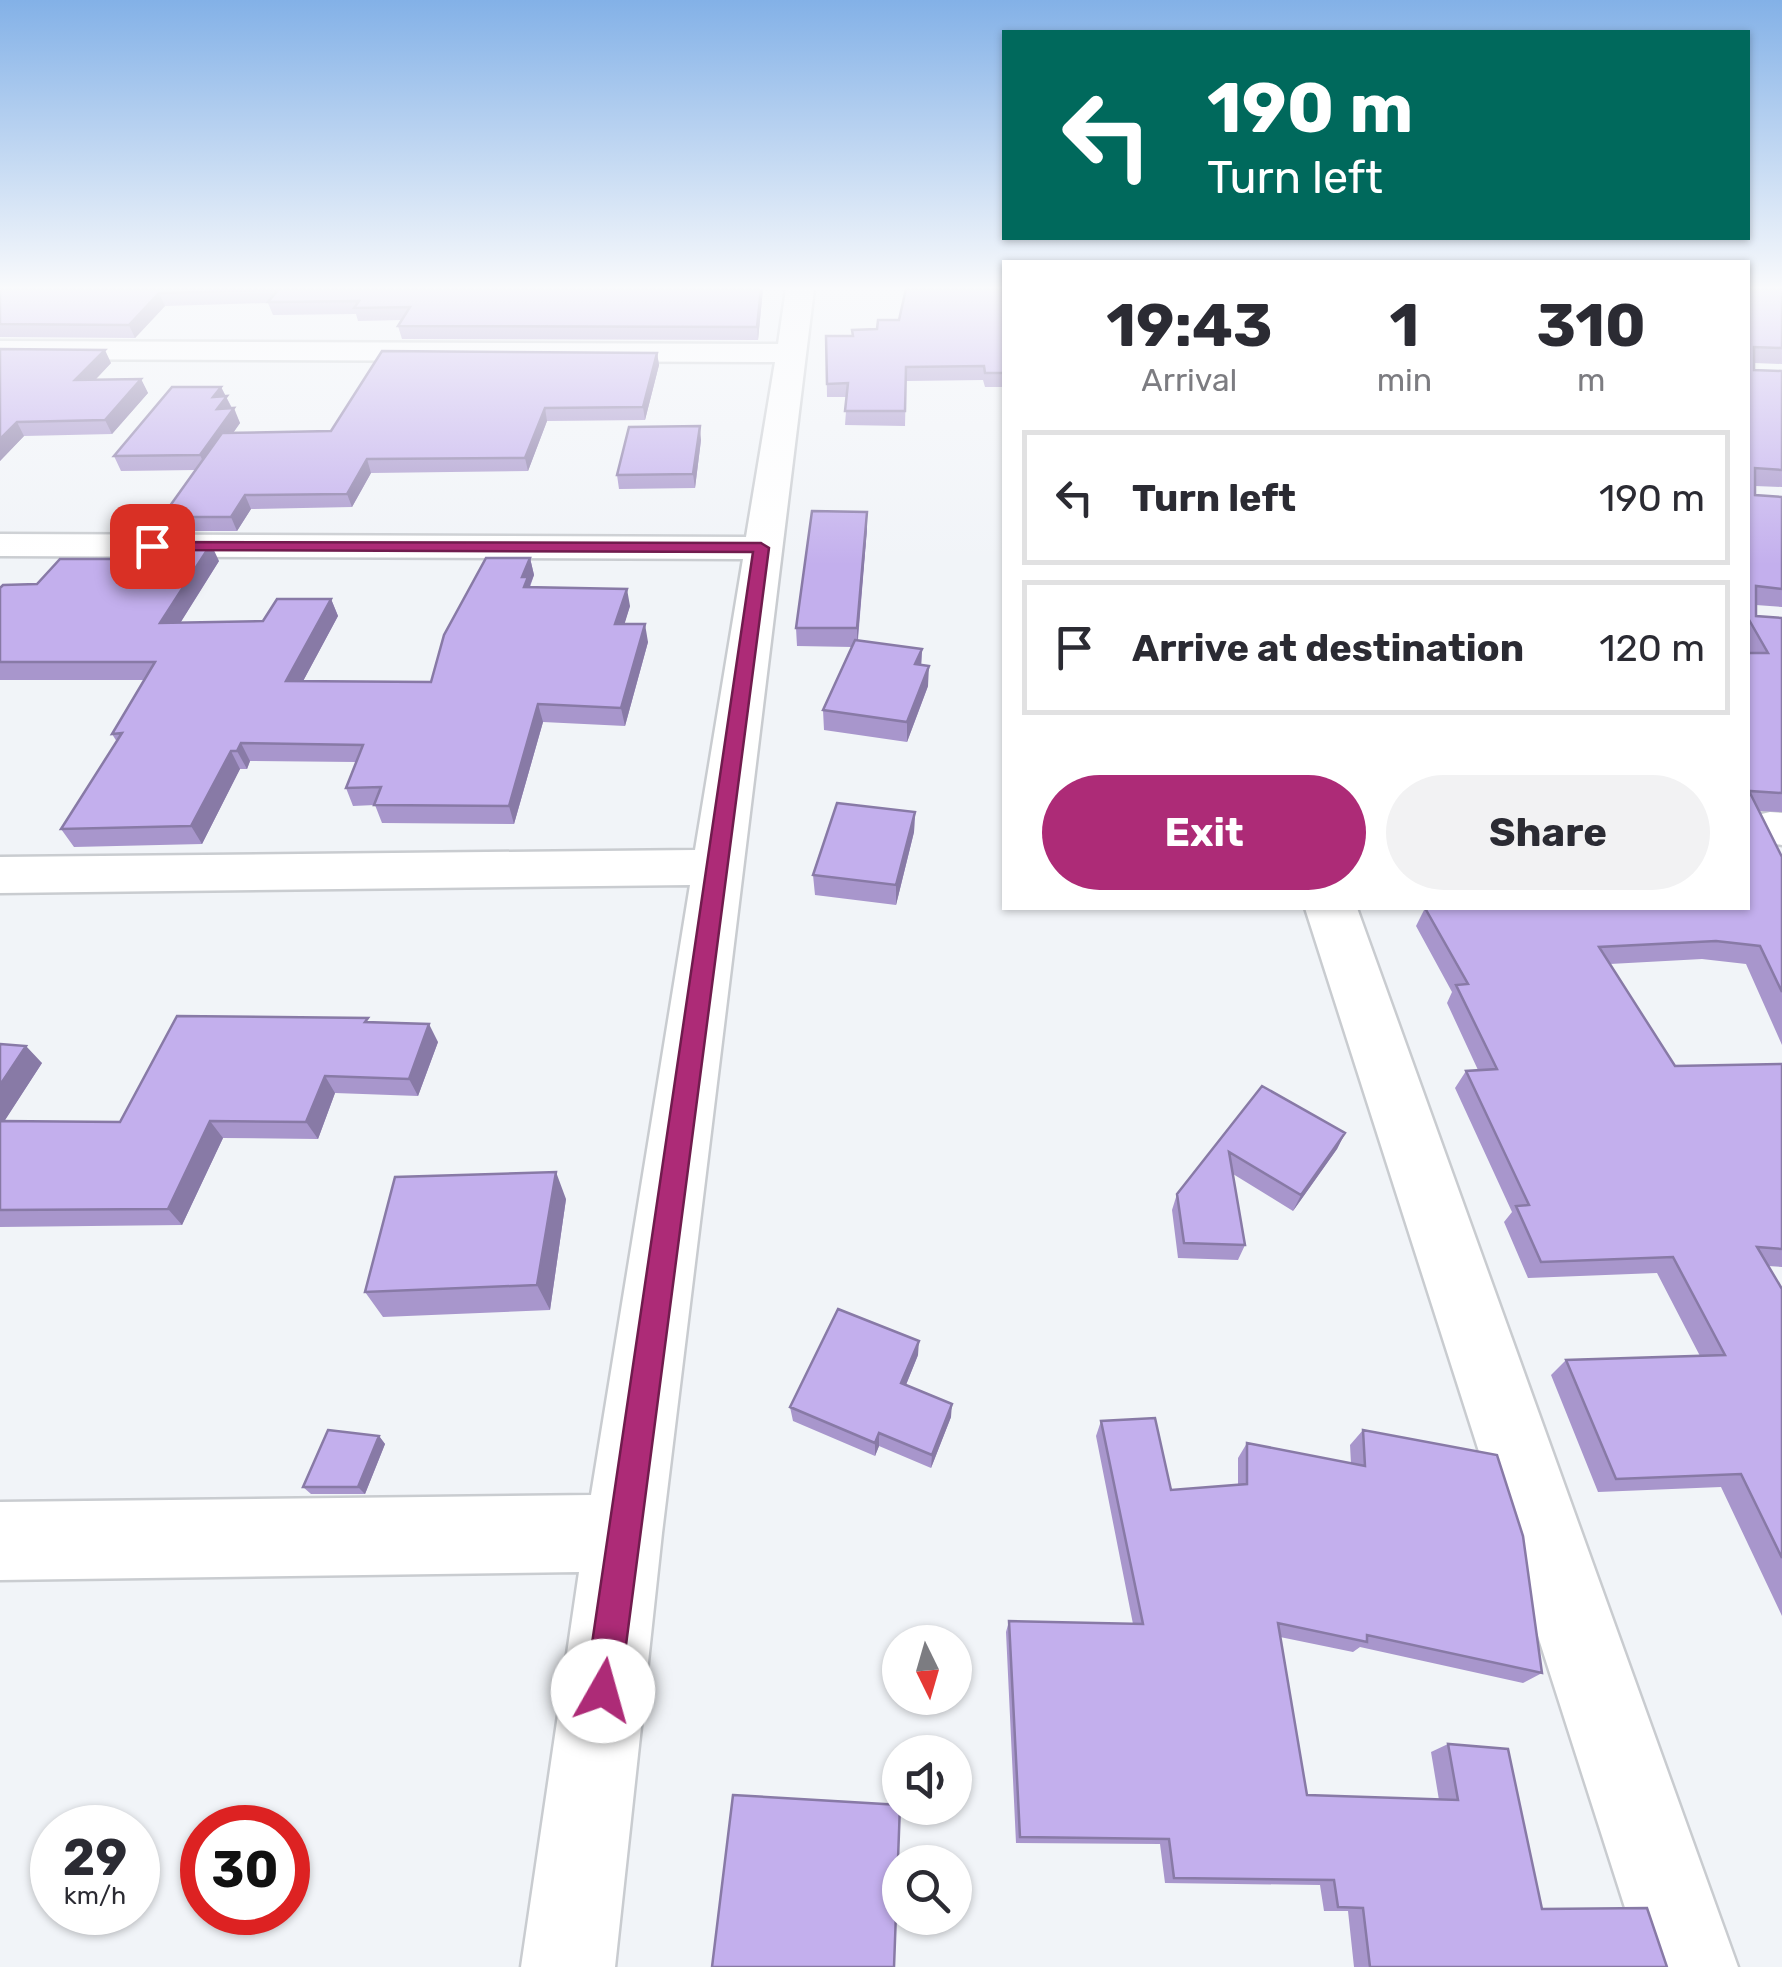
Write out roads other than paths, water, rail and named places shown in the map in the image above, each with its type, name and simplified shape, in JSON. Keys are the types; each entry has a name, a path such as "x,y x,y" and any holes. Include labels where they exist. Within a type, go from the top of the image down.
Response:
{"street":[{"path":"568,1967 623,1533 720,867 785,381"},
{"path":"0,545 761,548"},
{"path":"0,875 720,867"},
{"path":"1332,910 1691,1967"},
{"path":"0,1541 623,1533"}]}
